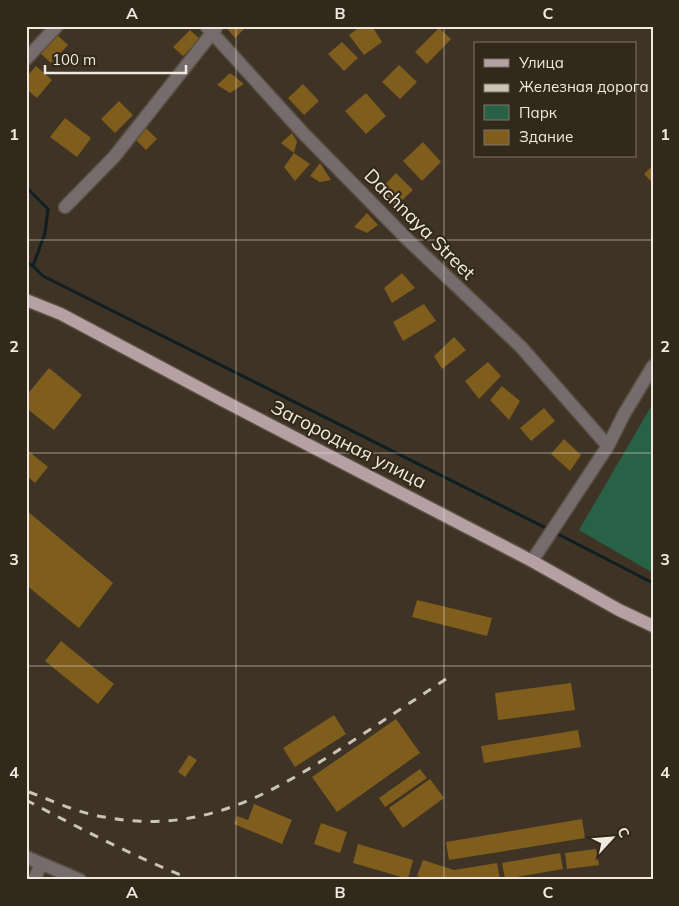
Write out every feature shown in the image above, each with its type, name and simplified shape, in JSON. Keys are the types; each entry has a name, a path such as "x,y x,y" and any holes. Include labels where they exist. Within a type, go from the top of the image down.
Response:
{"main road":[{"name":"Загородная улица","path":"26,300 60,314 532,561 619,610 653,626"}],"street":[{"path":"26,58 57,26"},
{"path":"65,207 114,157 212,29"},
{"name":"Dachnaya Street","path":"212,29 303,133 393,225 520,347 608,446"},
{"path":"532,561 608,446 624,414 653,366"},
{"path":"26,857 80,880"},
{"path":"34,880 41,864"}],"green space":[{"path":"653,403 653,573 579,530"}],"building":[{"path":"225,26 247,26 235,38"},
{"path":"361,26 372,26 382,42 364,55 349,35"},
{"path":"439,28 451,39 427,64 415,52"},
{"path":"190,30 200,39 183,56 173,47"},
{"path":"56,34 68,45 51,63 39,52"},
{"path":"342,42 358,58 344,71 328,54"},
{"path":"399,65 417,82 400,99 382,82"},
{"path":"36,66 52,80 37,98 26,89 26,77"},
{"path":"230,73 244,84 230,93 217,85"},
{"path":"303,84 319,101 304,115 288,98"},
{"path":"366,93 386,116 366,134 345,111"},
{"path":"119,101 133,115 115,133 101,119"},
{"path":"65,118 91,138 77,157 50,137"},
{"path":"145,127 157,139 146,150 134,138"},
{"path":"292,133 297,141 294,153 281,143"},
{"path":"423,142 441,162 422,181 403,161"},
{"path":"294,153 310,164 295,181 284,167"},
{"path":"320,163 331,180 320,182 310,176"},
{"path":"653,165 653,183 644,174"},
{"path":"396,173 413,190 396,206 380,190"},
{"path":"367,213 378,225 367,233 354,227"},
{"path":"402,273 415,288 392,303 384,288"},
{"path":"424,304 436,321 403,341 393,322"},
{"path":"454,337 466,350 442,369 434,356"},
{"path":"488,362 501,376 479,399 465,381"},
{"path":"49,368 82,395 54,430 26,408 26,396"},
{"path":"502,386 520,401 509,420 490,400"},
{"path":"544,408 555,421 531,441 520,428"},
{"path":"564,439 581,455 570,471 551,454"},
{"path":"26,449 48,467 35,483 26,475"},
{"path":"26,510 113,583 79,628 26,585"},
{"path":"417,600 492,618 487,636 412,617"},
{"path":"61,641 114,684 98,704 45,661"},
{"path":"571,683 575,710 498,720 495,693"},
{"path":"334,715 346,734 295,767 283,748"},
{"path":"396,719 420,753 337,812 312,777"},
{"path":"578,730 581,747 484,763 481,746"},
{"path":"189,755 197,760 185,777 178,772"},
{"path":"420,769 427,778 385,807 379,798"},
{"path":"430,779 444,798 403,828 389,808"},
{"path":"254,804 292,820 282,844 234,824 237,816 248,820"},
{"path":"582,819 585,838 449,860 446,842"},
{"path":"321,823 347,832 340,853 314,844"},
{"path":"358,844 413,860 408,879 353,863"},
{"path":"596,849 599,865 567,869 565,853"},
{"path":"560,853 563,869 505,879 502,863"},
{"path":"423,860 454,870 497,863 500,879 429,880 417,876"}],"waterway":[{"path":"26,187 48,209 45,233 33,266"},
{"path":"26,262 43,276 548,529"},
{"path":"554,532 653,583"}],"railway":[{"path":"29,792 75,810 104,817 140,821 174,820 206,815 237,805 296,777 449,677"},
{"path":"26,800 129,852 193,880"}]}
